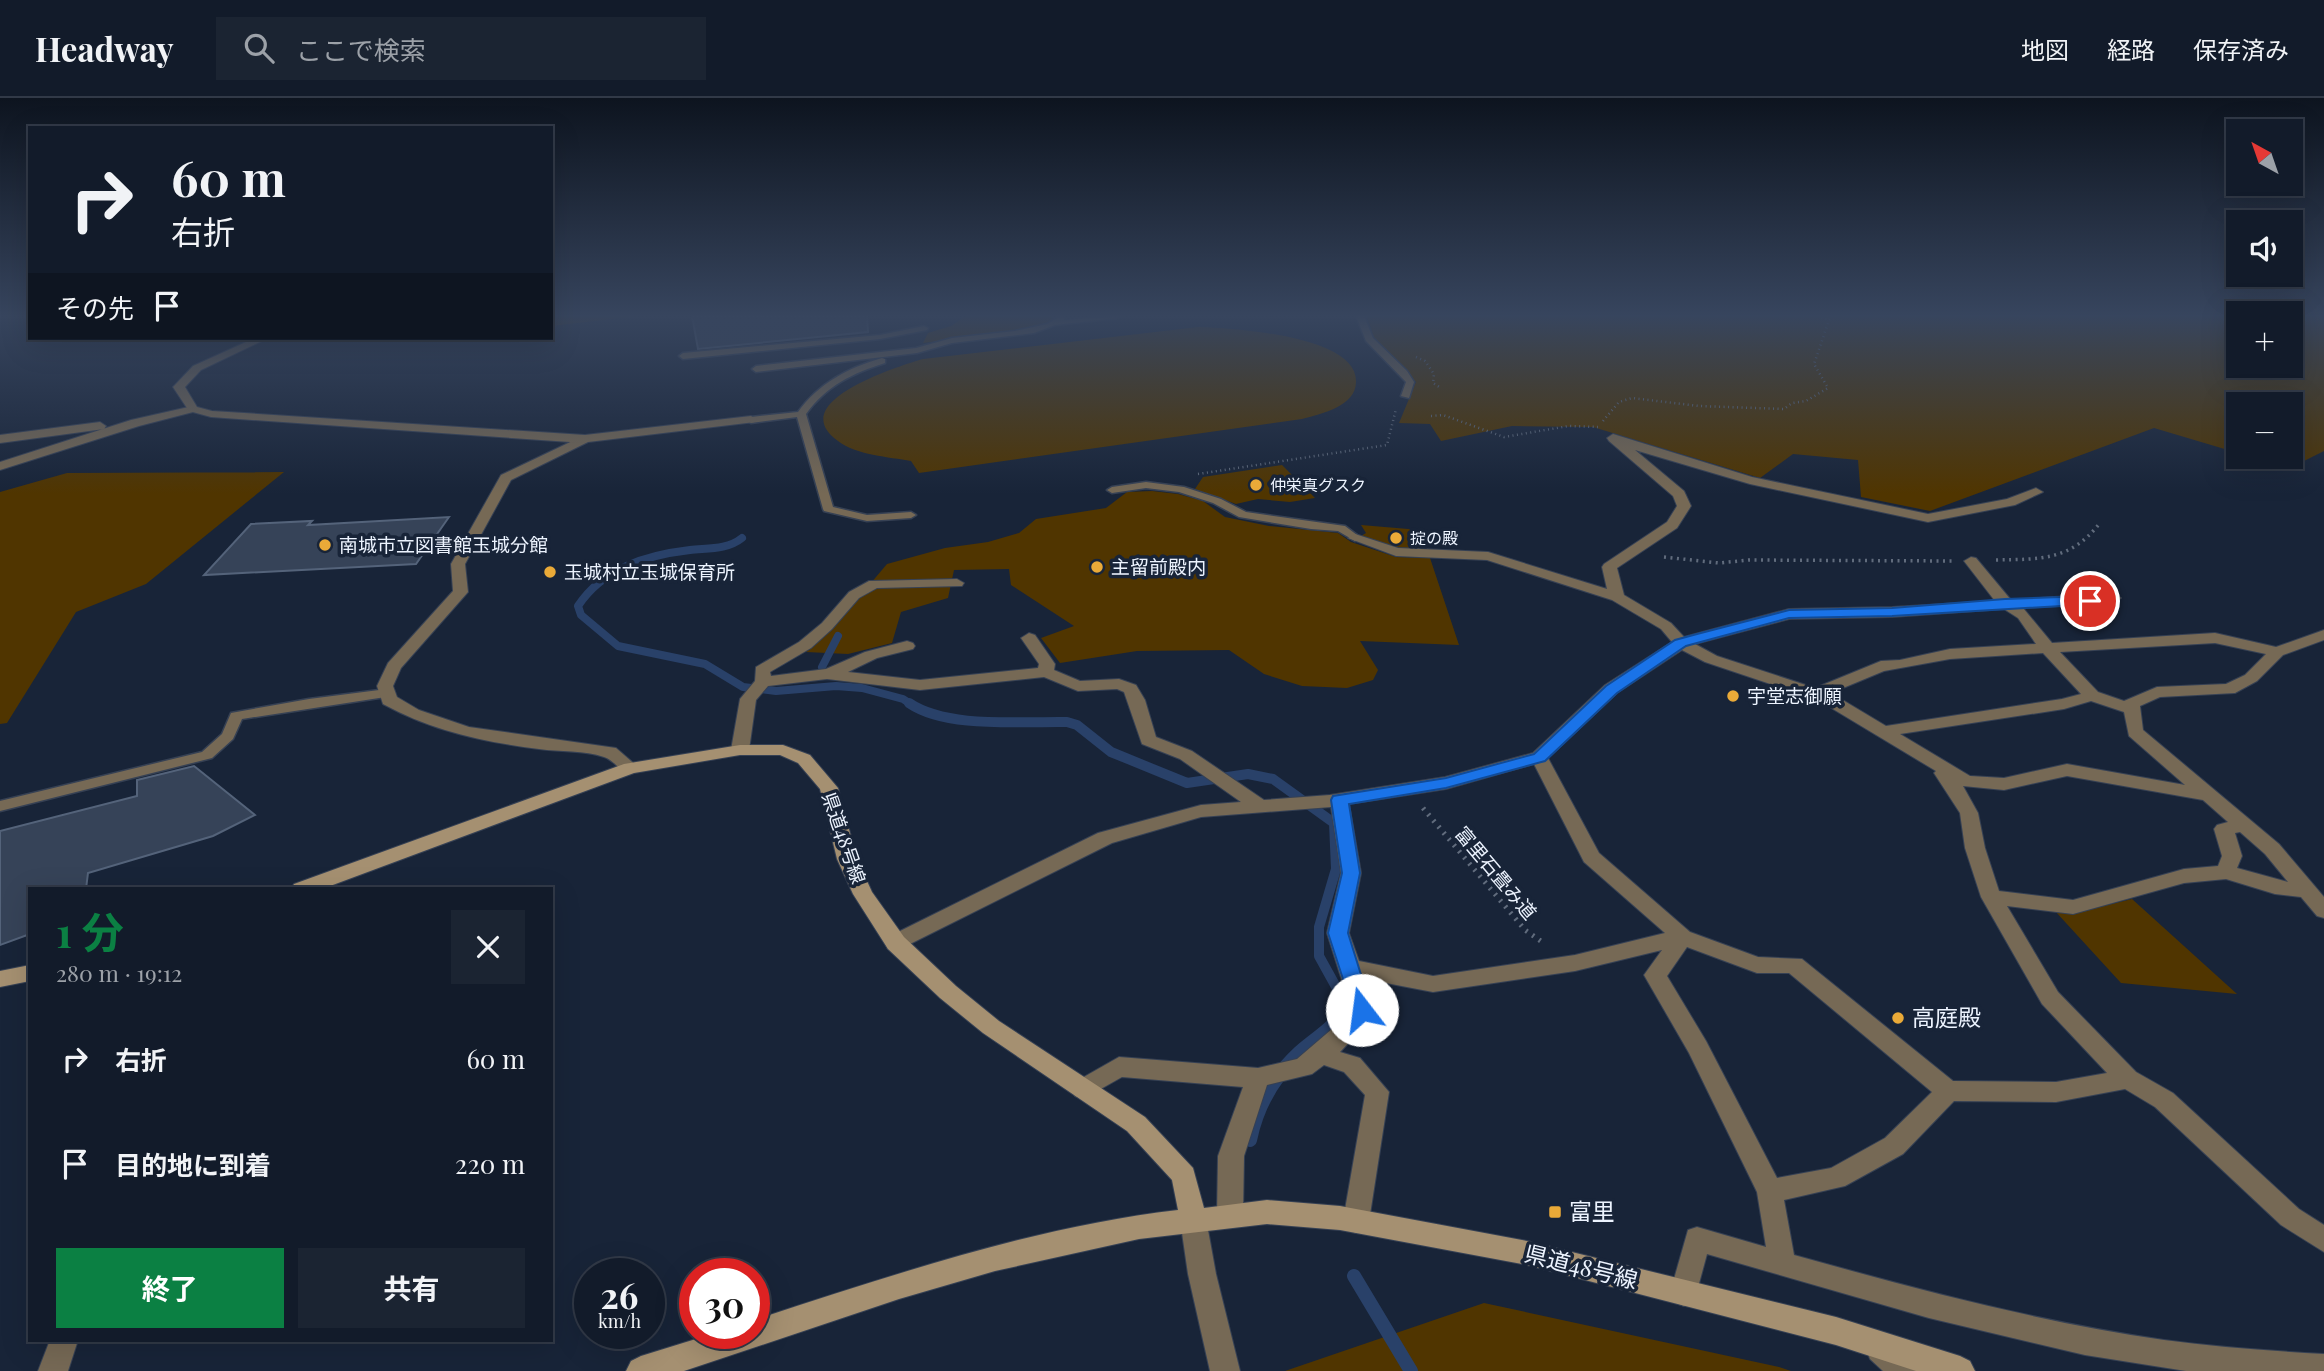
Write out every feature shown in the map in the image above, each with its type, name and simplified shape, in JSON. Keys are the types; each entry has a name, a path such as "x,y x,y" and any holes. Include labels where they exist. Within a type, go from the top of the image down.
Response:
{"main road":[{"name":"県道48号線","path":"306,887 630,768 740,750 783,750 804,759 829,788 847,859 863,894 896,943 991,1027 1136,1125 1184,1177 1193,1219"},
{"path":"0,979 28,972"},
{"name":"県道48号線","path":"641,1371 899,1286 995,1258 1139,1227 1230,1214 1267,1212 1356,1221 1527,1253 1836,1331 1960,1371"}],"street":[{"path":"190,375 179,387 193,409"},
{"path":"0,466 135,423 193,409 211,414 585,439 751,420"},
{"path":"0,439 135,423"},
{"path":"1618,597 1609,567 1672,525 1684,506 1679,494 1613,438 1750,480 1928,518 2010,502 2036,492"},
{"path":"585,439 506,478 458,564 461,592 394,666 385,686 389,700 407,712 455,729 610,752 630,768"},
{"path":"1355,538 1396,552 1488,556 1618,597 1666,626 1681,643 1711,659 1816,693 1966,781 2004,784 2067,770 2205,794"},
{"path":"1971,561 2005,603 2023,615 2046,646 2092,696 2133,710"},
{"path":"740,750 748,699 762,682 762,670 805,645 827,626 854,595 874,584 957,583"},
{"path":"896,943 1105,838 1201,811 1335,800 1446,783 1539,757 1611,689 1681,643 1789,614 1892,612 2113,598"},
{"path":"2324,635 2277,652 2251,678 2229,689 2157,692 2132,704 2135,732 2272,849 2324,911"},
{"path":"1816,693 1881,666 1900,665 1950,654 2046,646 2215,638 2277,652"},
{"path":"1029,639 1047,664 1046,673"},
{"path":"827,674 871,655 907,646"},
{"path":"762,682 827,674 920,685 1046,673 1077,686 1119,684 1130,689 1137,700 1148,740 1186,755 1260,806"},
{"path":"1884,731 2064,704 2092,696"},
{"path":"1539,757 1591,857 1683,937 1757,965 1794,965 1948,1091 2056,1092 2128,1079"},
{"path":"1930,759 1953,785 1969,813 1975,848 1991,897 2050,998 2128,1079 2164,1100 2290,1217 2324,1240"},
{"path":"1312,1061 1354,1023 1362,1010 1338,933 1351,873 1335,800"},
{"path":"2226,872 2232,856 2224,829 2242,825"},
{"path":"1991,897 2073,907 2184,876 2226,872 2275,887 2307,891"},
{"path":"1350,968 1433,984 1576,963 1683,937"},
{"path":"1683,937 1655,975 1698,1048 1770,1191 1782,1264"},
{"path":"1083,1089 1119,1067 1260,1078 1312,1061 1352,1065 1377,1093 1356,1221"},
{"path":"1230,1214 1231,1156 1260,1078"},
{"path":"1770,1191 1836,1178 1894,1146 1948,1091"},
{"path":"1193,1219 1202,1274 1225,1371"},
{"path":"1684,1293 1697,1239 1994,1322 2132,1351 2288,1367 2324,1368"},
{"path":"53,1371 63,1342"},
{"path":"1875,1344 1904,1371"}],"lane":[{"path":"751,420 801,414 817,393 844,375"},
{"path":"1404,375 1410,382 1406,396"},
{"path":"801,414 828,509 867,518 911,515"},
{"path":"1112,490 1146,485 1180,489 1217,500 1243,515 1341,528 1355,538"},
{"path":"0,806 207,755 228,736 236,716 309,702 387,693"}],"path":[{"path":"1431,416 1443,415 1504,437 1569,426 1605,427 1603,420 1619,402 1632,398 1699,406 1784,409 1792,403 1806,401 1828,388 1821,375"},
{"path":"1197,475 1387,445 1397,405"},
{"path":"1640,548 1663,557 1719,563 1749,560 1971,561 2050,558 2072,551 2088,540 2100,523"},
{"name":"富里石畳み道","path":"1407,789 1525,930 1576,963"}],"shaded area":[{"path":"877,375 1354,375 1356,382 1350,397 1344,403 1302,419 919,473 911,461 873,455 845,446 825,427 825,413 834,400"},
{"path":"1410,375 2226,375 2226,378 2303,378 2303,375 2324,375 2324,451 2303,462 2303,392 2226,392 2226,449 2154,428 1930,511 1861,497 1858,460 1793,454 1760,478 1593,427 1512,426 1441,441 1430,424 1399,423 1416,382"},
{"path":"1282,465 1315,498 1290,502 1258,499 1236,504 1195,489 1203,477"},
{"path":"284,472 146,584 76,612 7,723 0,724 0,492 67,473"},
{"path":"1152,491 1203,501 1225,517 1269,526 1338,533 1351,542 1396,557 1430,558 1459,645 1360,641 1378,670 1373,680 1347,688 1302,686 1264,674 1229,650 1137,651 1060,663 1041,638 1074,626 1011,585 1009,569 954,570 948,598 901,612 892,643 848,654 806,652 837,623 887,564 945,548 988,542 1019,533 1036,519 1106,508 1127,492"},
{"path":"1361,525 1420,530 1424,549 1399,548 1361,536 1366,533"},
{"path":"2132,899 2237,994 2121,983 2055,911 2079,912"},
{"path":"1484,1303 1779,1367 1791,1371 1285,1371"}],"building":[{"name":"南城市立図書館玉城分館","path":"449,517 416,564 204,575 251,524 312,521 308,525"},
{"path":"194,766 255,815 213,836 88,873 86,887 28,887 28,935 0,945 0,831 137,796 137,780"}],"waterway":[{"path":"742,538 724,547 674,552 627,566 613,573 588,593 578,606 581,615 618,646 705,664 743,687 776,691 836,686 862,688 909,703"},
{"path":"822,667 838,636"},
{"path":"909,703 943,717 964,720 1067,722 1077,725 1111,752 1187,783 1248,774 1273,779 1334,823 1336,869 1319,927 1319,956 1340,993"},
{"path":"1250,1140 1257,1115 1275,1081 1291,1061 1331,1027 1342,1014 1346,1007 1340,993"},
{"path":"1354,1276 1411,1371"}],"place":[{"name":"仲栄真グスク","path":"1256,485"},
{"name":"掟の殿","path":"1396,538"},
{"name":"南城市立図書館玉城分館","path":"325,545"},
{"name":"主留前殿内","path":"1097,567"},
{"name":"玉城村立玉城保育所","path":"550,572"},
{"name":"宇堂志御願","path":"1733,696"},
{"name":"高庭殿","path":"1898,1018"},
{"name":"富里","path":"1555,1212"}],"route":[{"path":"1362,1010 1338,933 1351,873 1339,800 1446,783 1539,757 1611,689 1681,643 1702,637 1789,614 1892,612 2005,603 2090,601"}]}
